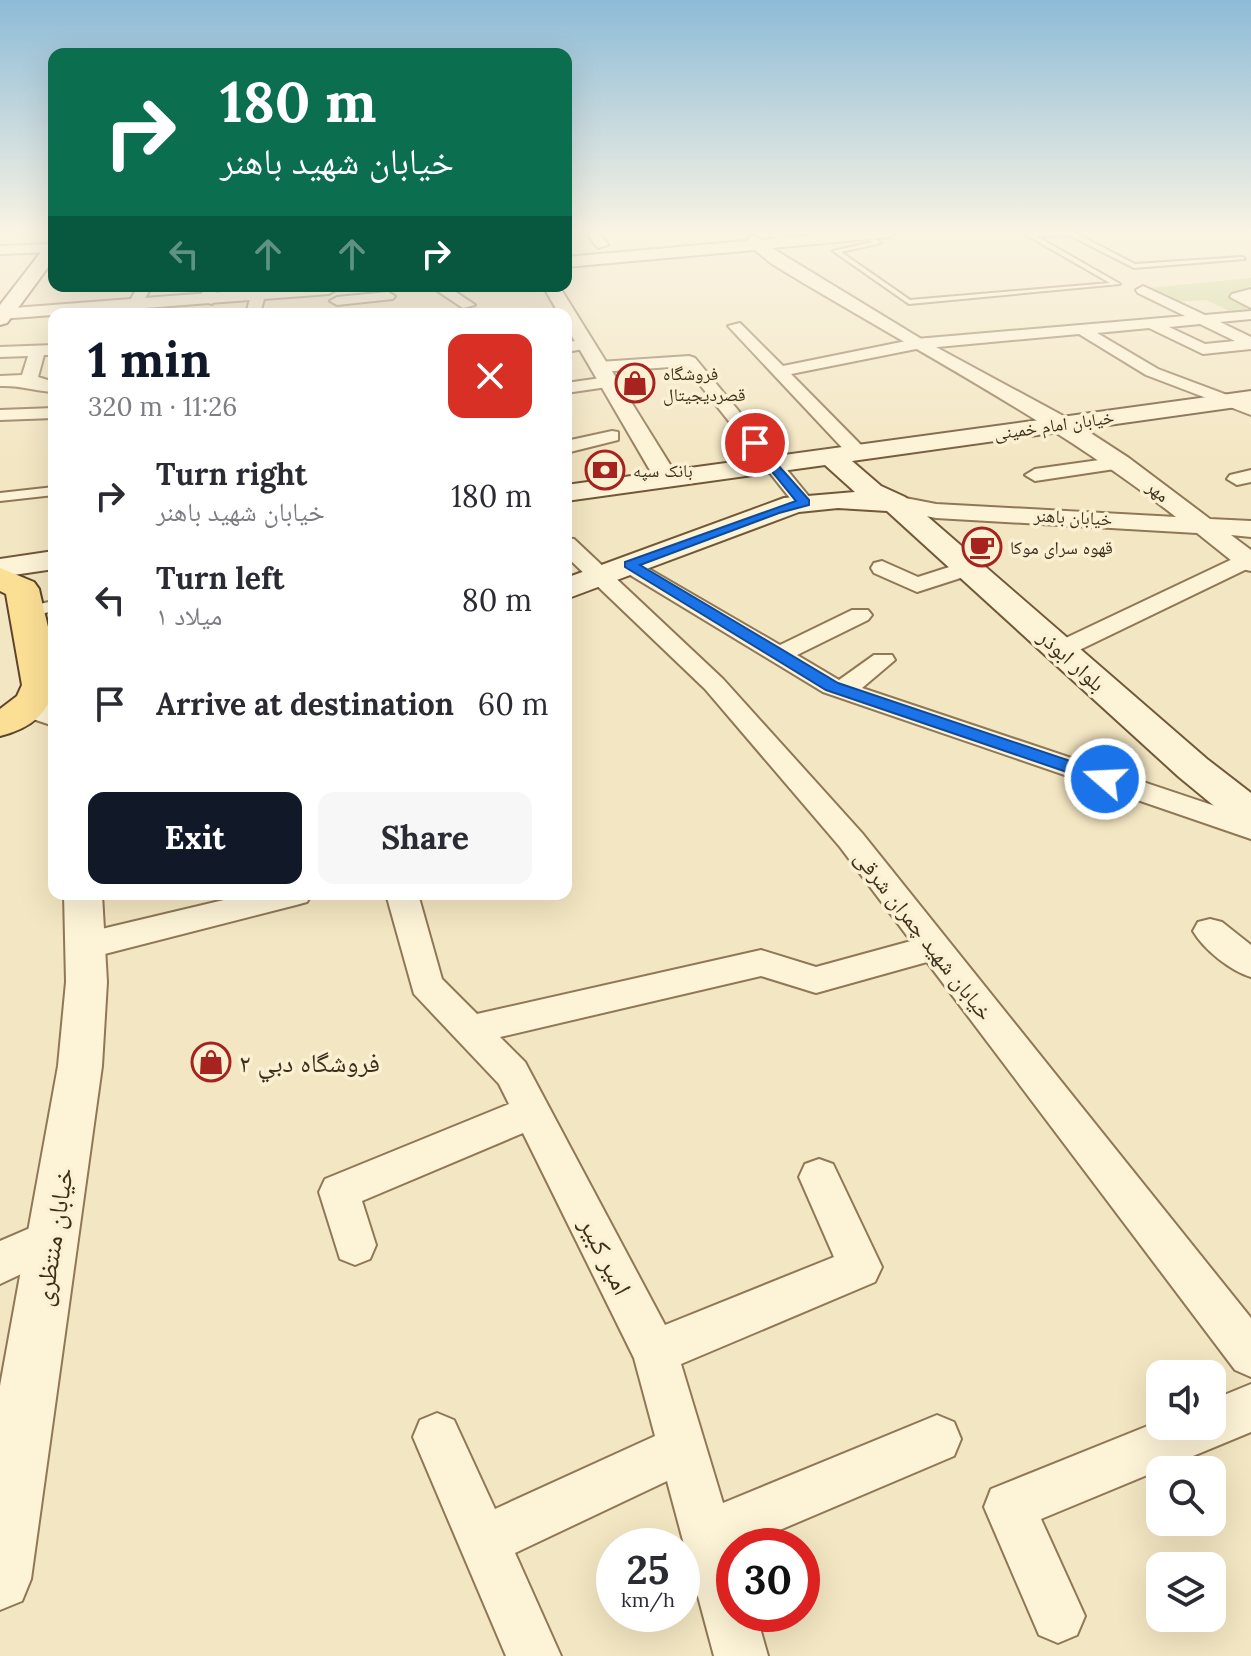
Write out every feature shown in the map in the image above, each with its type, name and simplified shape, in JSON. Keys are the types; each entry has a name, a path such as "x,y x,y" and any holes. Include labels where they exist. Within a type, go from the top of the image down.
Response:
{"main road":[{"name":"خیابان امام خمینی","path":"572,492 1239,399"},
{"name":"بلوار ابوذر","path":"843,453 871,492 895,503 1193,768 1251,814"},
{"path":"572,587 775,510 804,503 895,503"},
{"path":"0,568 48,561"},
{"path":"0,578 22,589 40,609 35,703"}],"street":[{"name":"مهر","path":"860,310 1061,424 1121,463 1249,562"},
{"path":"1181,310 1251,343"},
{"path":"779,372 916,344 1251,315"},
{"path":"5,324 48,318"},
{"path":"5,324 46,350 29,379"},
{"path":"1153,324 1203,349 1251,343"},
{"path":"735,326 779,372 843,453"},
{"path":"1082,330 1152,372 1239,399 1251,410"},
{"path":"576,346 603,375 667,479"},
{"path":"1152,372 1219,360"},
{"path":"572,386 603,375 689,361 804,503"},
{"path":"0,381 29,379 40,386 48,387"},
{"path":"0,415 48,413"},
{"path":"572,446 612,436"},
{"path":"1035,475 1121,463"},
{"path":"0,497 48,492"},
{"name":"خیابان باهنر","path":"895,503 936,511 1199,523 1251,529"},
{"name":"خیابان شهید چمران شرقی","path":"572,547 615,570 851,840 1251,1354"},
{"path":"1060,650 1249,562"},
{"path":"882,568 917,585 968,568"},
{"path":"615,570 843,690 1251,829"},
{"path":"779,655 860,615"},
{"path":"843,690 883,660"},
{"name":"خیابان منتظری","path":"0,1579 51,1239 84,1053 89,945 84,900"},
{"path":"89,945 272,900"},
{"name":"امیر کبیر","path":"404,900 426,985 512,1073 655,1352 741,1656"},
{"path":"1210,931 1251,964"},
{"path":"470,1030 761,963 816,980 934,948"},
{"path":"355,1245 339,1192 532,1112"},
{"path":"655,1352 860,1267 819,1177"},
{"path":"0,1263 51,1239"},
{"path":"1226,1418 1251,1408"},
{"path":"437,1437 534,1656"},
{"path":"707,1535 937,1439"},
{"path":"1058,1616 1009,1507 1173,1440"},
{"path":"483,1541 682,1449"}],"place":[{"name":"فروشگاه قصردیجیتال","path":"635,383"},
{"name":"بانک سپه","path":"605,470"},
{"name":"قهوه سرای موکا","path":"982,547"},
{"name":"فروشگاه دبي ٢","path":"211,1062"}],"route":[{"path":"755,443 804,503 775,510 630,565 832,687 1105,779"}]}
